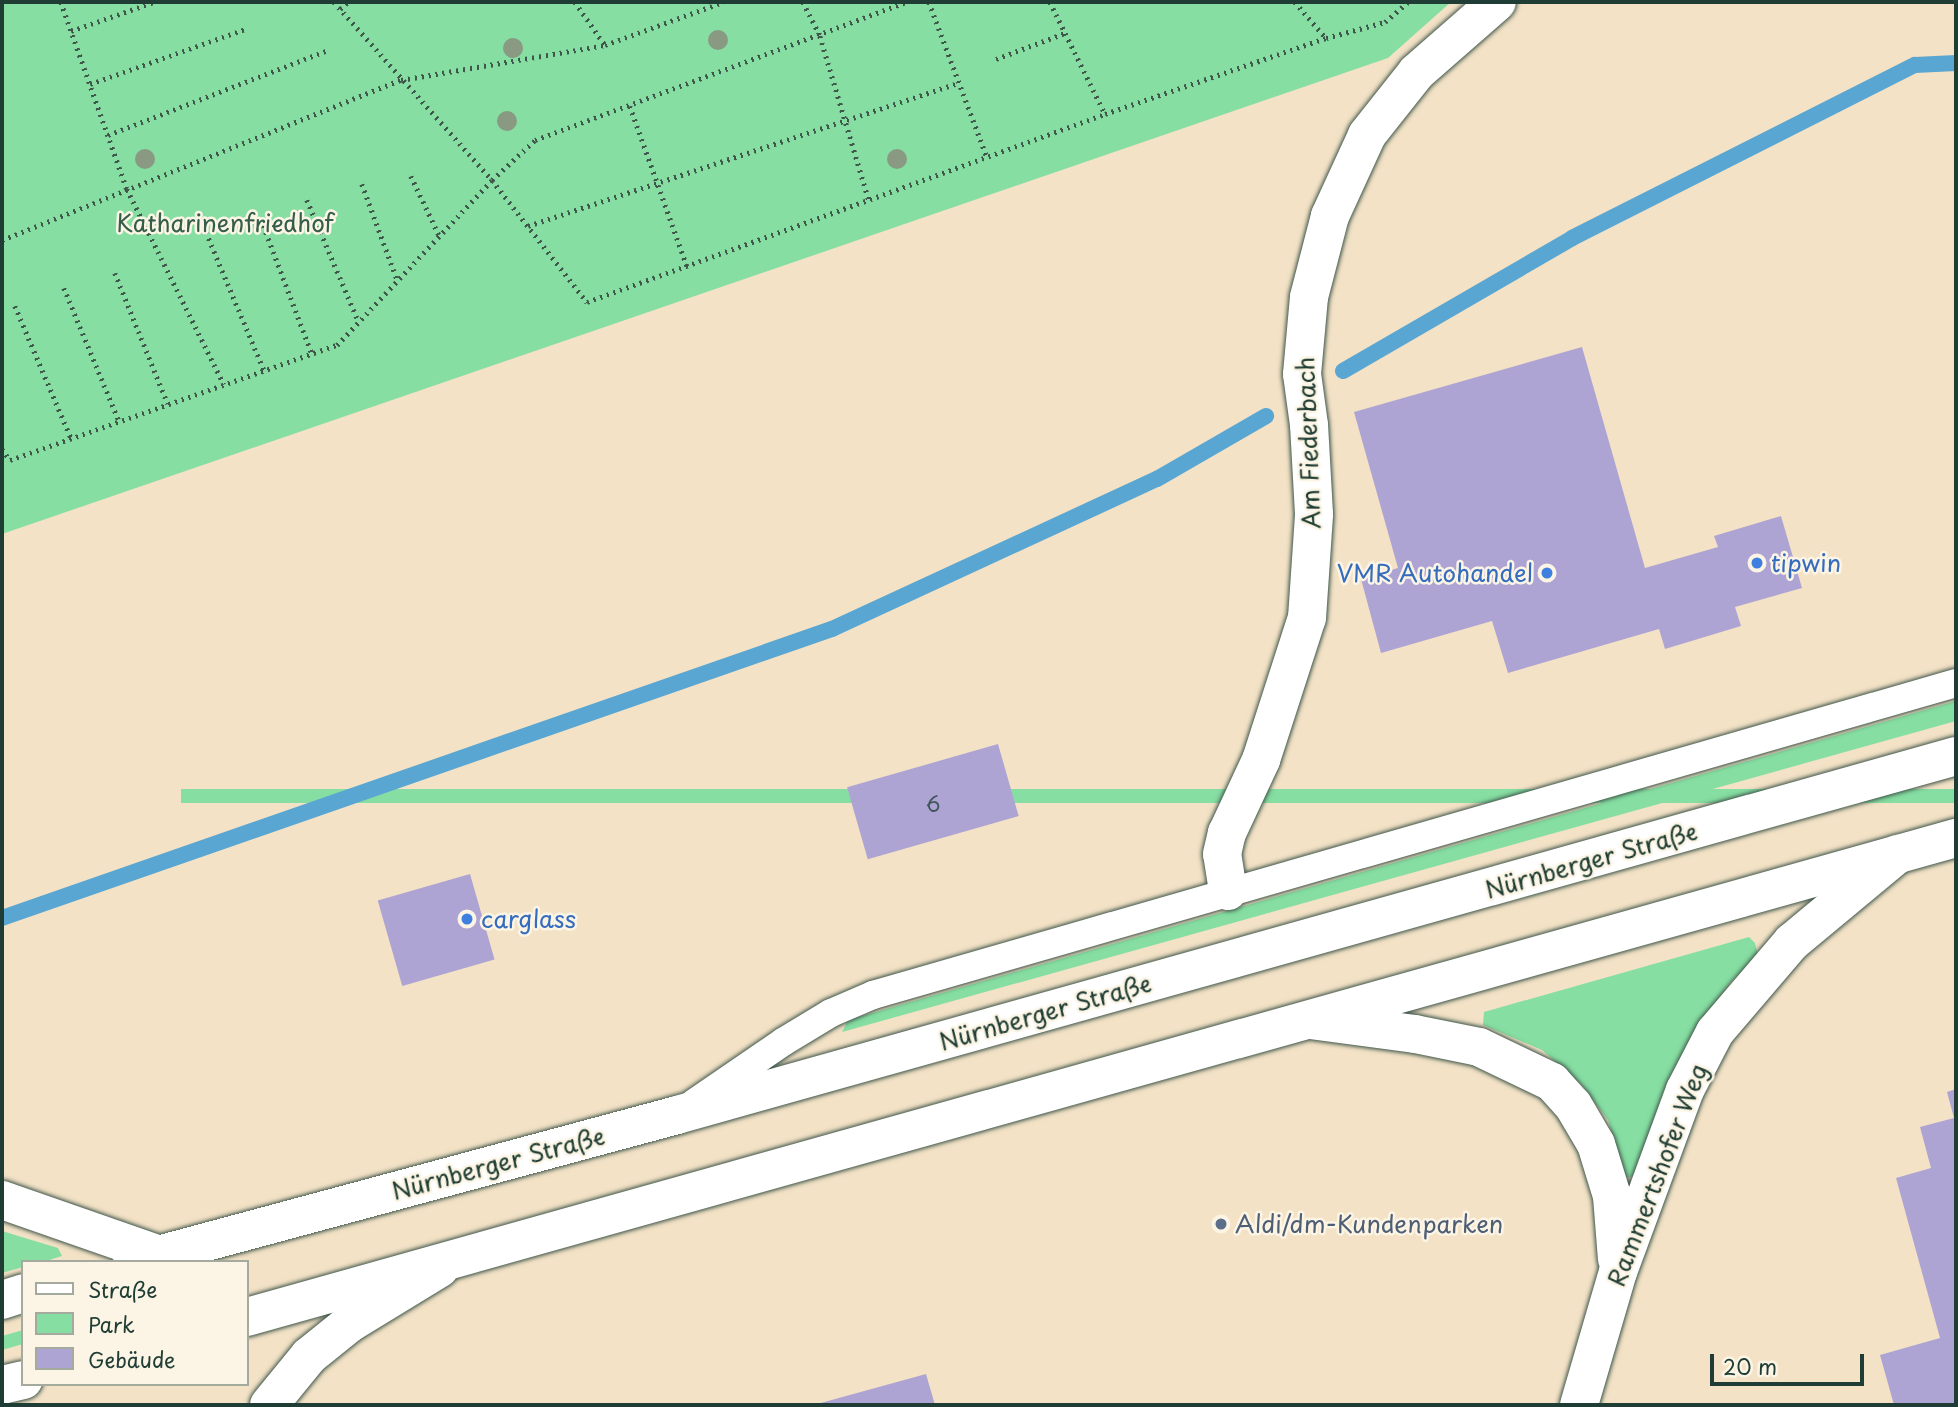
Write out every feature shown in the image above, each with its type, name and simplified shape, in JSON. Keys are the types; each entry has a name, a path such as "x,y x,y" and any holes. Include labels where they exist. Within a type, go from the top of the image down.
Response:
{"main road":[{"name":"Am Fiederbach","path":"1228,891 1222,854 1227,833 1261,760 1307,618 1314,514 1302,374 1309,297 1330,216 1367,135 1417,72 1497,2"},
{"name":"Nürnberger Straße","path":"145,1258 677,1115 1956,756"},
{"path":"248,1317 1956,838"},
{"name":"Rammertshofer Weg","path":"1579,1405 1618,1272 1685,1090 1715,1032 1792,942 1898,854"},
{"path":"1310,1020 1415,1034 1479,1047 1552,1082 1573,1105 1596,1144 1612,1196 1618,1272"},
{"path":"2,1200 145,1258"},
{"path":"269,1405 309,1356 350,1323 454,1259"},
{"path":"2,1300 21,1294"},
{"path":"2,1385 21,1380"}],"lane":[{"path":"677,1115 783,1042 831,1013 873,995 1956,683"}],"path":[{"path":"61,2 127,189 224,384"},
{"path":"71,31 154,2"},
{"path":"334,2 492,180 587,302 1105,114 1326,38 1385,22 1408,2"},
{"path":"340,9 348,2"},
{"path":"575,2 605,45"},
{"path":"2,240 401,80 605,45 723,2"},
{"path":"803,2 820,36 869,200"},
{"path":"2,449 10,460 337,345 492,180 535,140 907,2"},
{"path":"929,2 957,83 987,157"},
{"path":"1050,2 1105,114"},
{"path":"1294,2 1326,38"},
{"path":"90,85 246,29"},
{"path":"996,59 1065,33"},
{"path":"108,135 328,50"},
{"path":"528,226 957,83"},
{"path":"630,106 687,266"},
{"path":"411,176 439,235"},
{"path":"362,184 397,279"},
{"path":"307,200 358,320"},
{"path":"261,219 312,354"},
{"path":"206,232 264,370"},
{"path":"115,273 168,404"},
{"path":"64,288 119,421"},
{"path":"15,306 71,438"}],"green space":[{"name":"Katharinenfriedhof","path":"2,2 1451,2 1388,58 2,534"},
{"path":"1956,701 1956,721 842,1032 848,1020"},
{"path":"181,789 1956,789 1956,803 181,803"},
{"path":"1749,937 1755,943 1758,955 1731,982 1693,1033 1671,1088 1645,1174 1625,1178 1608,1120 1581,1084 1542,1050 1483,1025 1484,1012"},
{"path":"2,1231 58,1248 62,1256 49,1260 21,1260 21,1268 2,1273"},
{"path":"21,1331 21,1345 2,1350 2,1336"}],"building":[{"path":"1582,347 1645,568 1718,547 1714,536 1781,516 1802,588 1735,607 1741,626 1665,649 1659,629 1508,673 1492,621 1381,653 1361,579 1398,568 1354,412"},
{"path":"998,744 1019,816 868,859 847,787"},
{"path":"470,874 495,960 402,986 378,900"},
{"path":"1956,1089 1956,1405 1894,1405 1880,1355 1940,1338 1896,1178 1931,1168 1920,1127 1954,1118 1947,1092"},
{"path":"926,1374 935,1405 817,1405 817,1404"}],"waterway":[{"path":"1343,371 1572,238 1915,65 1956,63"},
{"path":"2,918 832,629 1157,479 1266,416"}],"place":[{"name":"tipwin","path":"1757,563"},
{"name":"VMR Autohandel","path":"1547,573"},
{"name":"carglass","path":"467,919"},
{"name":"Aldi/dm-Kundenparken","path":"1221,1224"}]}
